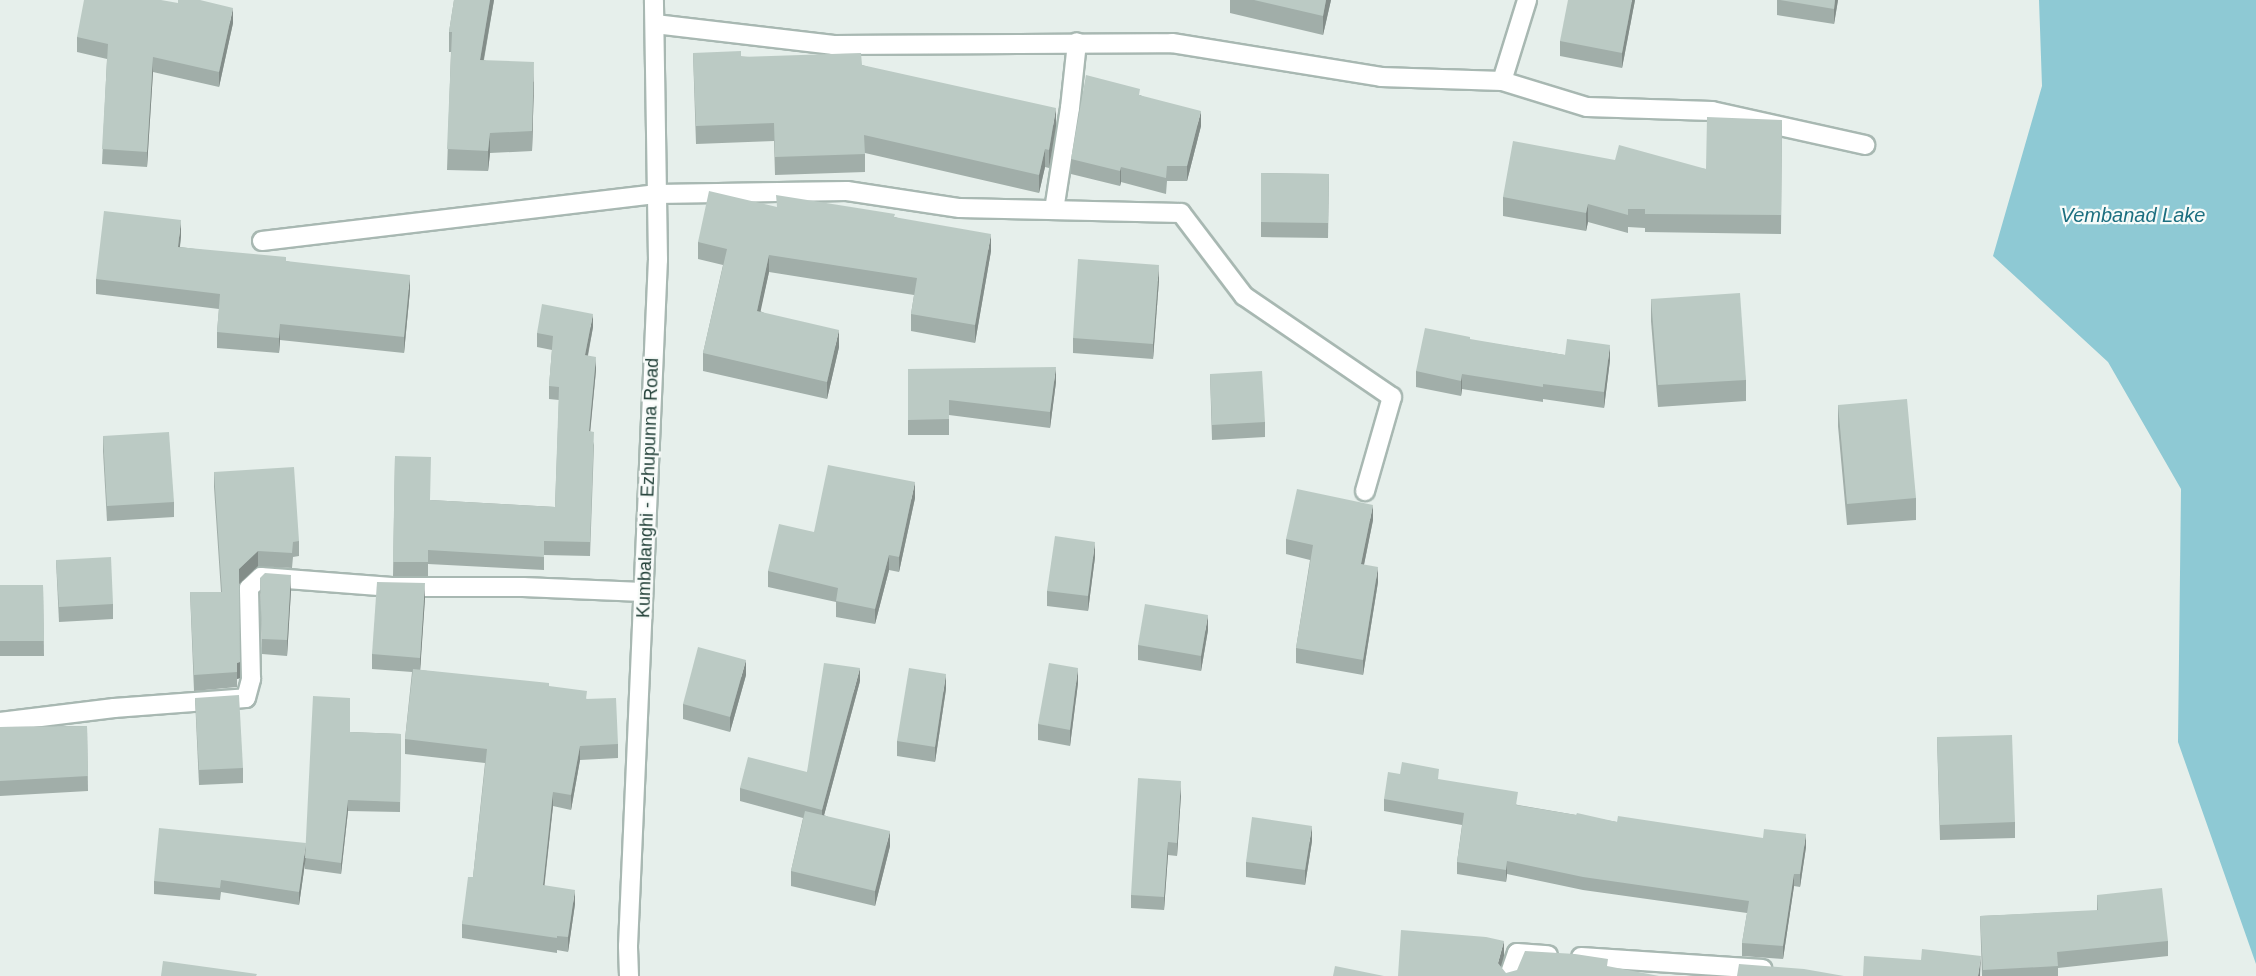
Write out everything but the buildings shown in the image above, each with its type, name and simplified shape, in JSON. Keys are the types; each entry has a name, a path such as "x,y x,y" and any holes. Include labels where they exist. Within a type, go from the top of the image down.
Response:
{"street":[{"name":"Kumbalanghi - Ezhupunna Road","path":"629,976 628,946 657,260 654,0"},
{"path":"1502,81 1527,0"},
{"path":"655,24 834,45 1172,43 1381,77 1502,81 1587,107 1712,111 1865,145"},
{"path":"1054,210 1070,108 1077,42"},
{"path":"262,241 657,194 847,191 960,208 1180,213 1244,296 1392,397 1365,491"},
{"path":"0,722 114,708 246,698 251,680 249,588 261,577 392,587 524,587 644,592"},
{"path":"1509,976 1516,953 1785,970"}],"water":[{"name":"Vembanad Lake","path":"2039,0 2256,0 2256,964 2178,742 2181,489 2108,362 1993,256 2042,86"}]}
